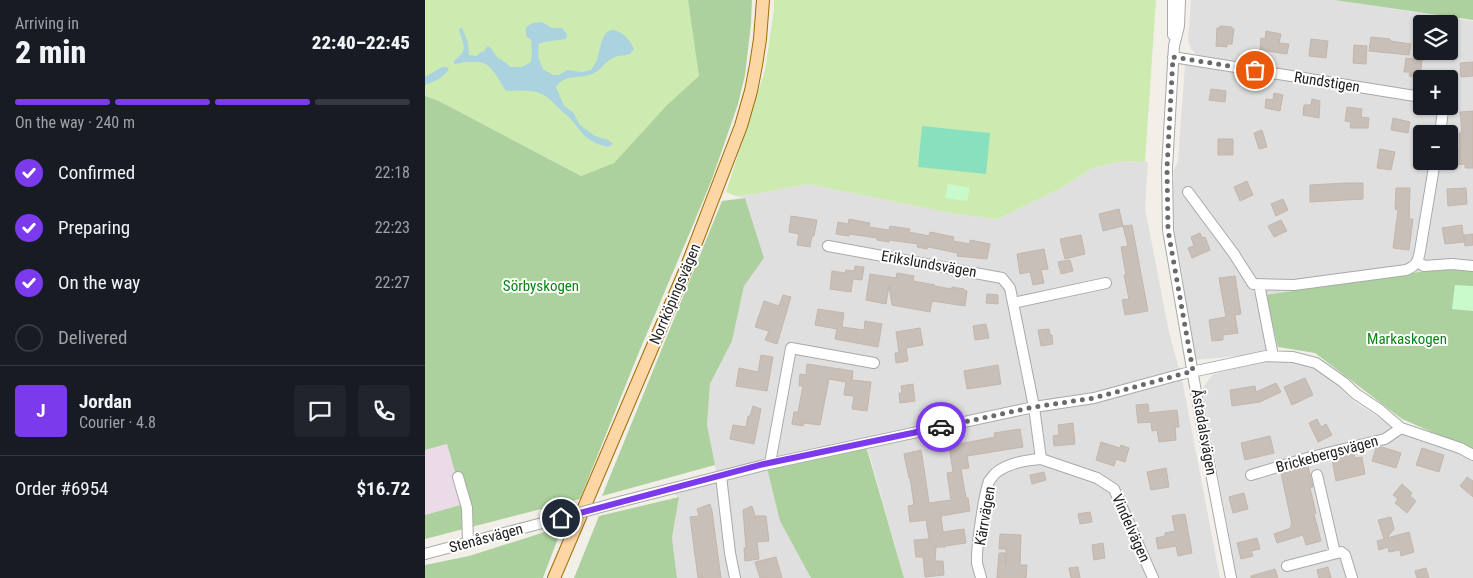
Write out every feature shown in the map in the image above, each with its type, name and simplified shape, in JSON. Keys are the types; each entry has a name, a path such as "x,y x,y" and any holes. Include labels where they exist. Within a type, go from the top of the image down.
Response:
{"main road":[{"name":"Norrköpingsvägen","path":"554,578 685,272 741,126 751,91 760,39 763,0"}],"street":[{"name":"Åstadalsvägen","path":"1173,0 1172,26 1174,46"},
{"name":"Åstadalsvägen","path":"1181,0 1179,26 1173,57 1167,168 1168,230 1231,578"},
{"name":"Rundstigen","path":"1173,57 1413,96"},
{"path":"1188,192 1234,254 1253,284 1283,286 1406,270 1414,267 1418,262 1427,219 1434,170"},
{"name":"Erikslundsvägen","path":"828,246 1002,278 1010,288 1034,407"},
{"path":"1418,262 1424,266 1453,264 1473,266"},
{"path":"1013,303 1106,283"},
{"path":"1259,284 1273,356"},
{"path":"770,463 791,348 874,363"},
{"name":"Brickebergsvägen","path":"1193,371 1266,356 1293,357 1316,363 1380,410 1401,428 1460,448 1473,455"},
{"name":"Stenåsvägen","path":"425,554 770,463 1034,407 1094,398 1193,371"},
{"path":"1034,407 1041,459"},
{"name":"Brickebergsvägen","path":"1251,476 1311,457 1385,439 1401,428"},
{"name":"Kärrvägen","path":"981,578 977,562 985,499 990,481 996,473 1008,466 1024,460 1041,459"},
{"name":"Vindelvägen","path":"1041,459 1097,478 1114,489 1153,578"},
{"path":"1317,475 1335,553"},
{"path":"721,476 730,553 735,578"},
{"path":"458,477 467,508 468,543"},
{"path":"1287,566 1341,552 1345,555 1352,578"}],"shaded area":[{"path":"1191,0 1334,0 1433,15 1413,15 1413,60 1458,60 1458,19 1473,21 1473,264 1265,295 1278,347 1250,355 1194,360 1182,273 1175,240 1173,211 1174,170 1178,161 1185,65 1192,65 1197,55 1191,49 1188,41"},
{"path":"1122,161 1148,162 1145,208 1169,332 1183,384 1220,578 904,578 867,446 811,578 677,578 672,538 679,498 668,487 716,472 707,425 710,384 732,341 744,286 764,258 745,198 736,196 808,184 955,214 998,219 1063,187 1093,168"},
{"path":"1272,360 1298,361 1323,372 1356,403 1407,435 1459,453 1473,461 1473,578 1237,578 1202,389 1213,374"},
{"path":"447,444 464,504 425,515 425,450"}],"green space":[{"path":"425,0 688,0 700,76 666,106 614,163 581,176 439,101 425,96"},
{"name":"Sörbyskogen","path":"688,0 752,0 745,75 738,104 712,179 639,352 580,499 425,539 425,515 464,504 447,444 425,450 425,96 439,101 581,176 614,163 666,106 699,76"},
{"path":"774,0 1156,0 1145,162 1122,161 1093,168 1063,187 998,219 955,214 808,184 736,196 726,192 765,70"},
{"path":"1334,0 1473,0 1473,20 1458,18 1458,15 1438,15"},
{"path":"922,126 990,133 986,174 918,167"},
{"path":"948,184 970,188 967,201 945,198"},
{"path":"745,198 764,258 744,286 732,341 710,384 707,425 715,465 602,496 722,201"},
{"name":"Markaskogen","path":"1473,264 1473,450 1402,419 1315,353 1278,347 1265,295"},
{"path":"1455,285 1473,286 1473,311 1452,309"},
{"path":"866,446 904,578 811,578 780,521 767,468"},
{"path":"679,497 672,538 677,578 574,578 599,516"},
{"path":"548,531 560,533 543,578 425,578 425,565 469,556"}],"water":[{"path":"542,22 552,28 562,28 567,34 566,39 539,44 538,57 543,69 553,75 559,75 567,70 582,72 591,70 597,60 603,38 610,30 621,33 632,44 634,49 630,54 613,58 595,73 568,78 556,87 564,106 573,112 580,125 595,136 608,140 613,144 608,147 589,139 569,117 542,94 529,91 506,91 487,65 475,62 455,64 453,62 463,51 464,45 459,29 462,28 468,43 469,55 477,56 488,46 496,56 510,67 522,67 531,62 532,54 531,40 526,36 526,27 533,23"},
{"path":"442,67 449,69 439,79 425,85 425,77"}],"building":[{"path":"1220,26 1232,27 1234,29 1232,44 1227,44 1227,47 1216,46 1217,28 1220,28"},
{"path":"1266,31 1281,34 1279,43 1289,44 1287,54 1260,50 1261,38 1265,39"},
{"path":"1371,37 1411,44 1409,55 1369,51"},
{"path":"1311,39 1328,41 1326,58 1309,56"},
{"path":"1354,45 1367,46 1366,64 1353,63"},
{"path":"1406,58 1422,60 1421,70 1413,70 1413,77 1409,76 1410,72 1404,72"},
{"path":"1473,62 1473,76 1461,77 1460,63"},
{"path":"1211,89 1226,91 1225,102 1209,100"},
{"path":"1274,93 1283,95 1280,111 1265,108 1266,99 1273,100"},
{"path":"1312,99 1320,101 1319,118 1303,115 1304,105 1311,105"},
{"path":"1347,107 1362,109 1361,117 1369,118 1368,128 1350,128 1351,122 1345,121"},
{"path":"1473,111 1473,168 1465,168 1465,164 1458,165 1459,133 1462,133 1460,112"},
{"path":"1393,118 1410,122 1408,133 1391,130"},
{"path":"1262,130 1267,147 1259,149 1254,133"},
{"path":"1218,139 1233,139 1233,155 1218,155"},
{"path":"1380,149 1395,152 1391,170 1377,168"},
{"path":"1247,181 1253,195 1240,201 1234,187"},
{"path":"1363,183 1363,199 1310,202 1310,185"},
{"path":"1396,188 1410,188 1409,219 1413,219 1409,250 1393,248 1398,210 1395,209"},
{"path":"1466,188 1467,204 1448,206 1447,189"},
{"path":"1283,199 1288,210 1276,216 1271,204"},
{"path":"1119,209 1123,226 1103,231 1099,214"},
{"path":"791,216 817,220 810,247 797,245 799,234 789,232"},
{"path":"849,219 870,223 869,227 889,230 890,226 910,229 909,232 929,236 930,232 954,237 953,241 970,244 970,240 990,244 987,259 957,256 958,253 928,247 927,249 917,247 918,244 889,240 889,242 877,240 877,238 849,234 849,236 836,234 838,222 848,224"},
{"path":"1281,220 1287,231 1274,237 1268,226"},
{"path":"1132,225 1148,311 1125,315 1122,300 1129,299 1121,247 1128,246 1123,226"},
{"path":"1462,225 1464,242 1445,244 1442,228"},
{"path":"1200,233 1202,238 1205,237 1210,250 1192,258 1188,248 1194,246 1191,237"},
{"path":"1473,234 1473,245 1465,246 1464,235"},
{"path":"1081,235 1085,254 1065,259 1060,239"},
{"path":"1044,249 1048,269 1041,270 1044,283 1033,285 1030,272 1020,274 1017,254"},
{"path":"1070,260 1073,271 1061,274 1058,262"},
{"path":"855,266 864,267 862,280 853,279 851,292 830,289 832,271 845,273 846,270 854,271"},
{"path":"897,273 914,276 913,281 952,289 952,287 964,289 967,291 965,306 932,301 930,312 892,305 889,286 886,304 866,300 870,274 896,278"},
{"path":"1235,276 1241,314 1235,315 1238,333 1223,335 1223,340 1212,341 1209,320 1226,317 1219,278"},
{"path":"987,294 998,295 998,304 986,303"},
{"path":"783,295 791,297 777,344 765,340 769,331 755,327 764,301 779,306"},
{"path":"818,309 844,313 842,327 864,330 865,321 882,324 878,347 835,339 837,329 815,325"},
{"path":"986,324 989,338 975,340 973,326"},
{"path":"920,328 923,345 906,348 908,361 896,363 895,353 899,353 896,332"},
{"path":"1049,329 1053,344 1041,346 1038,330"},
{"path":"761,355 773,357 767,391 736,386 739,368 758,372"},
{"path":"807,364 853,371 852,380 871,382 867,411 852,409 854,396 844,395 846,382 829,379 820,425 804,423 803,426 792,424 794,412 798,412 803,386 799,386 800,374 806,375"},
{"path":"998,365 1001,384 967,389 964,371"},
{"path":"1305,378 1313,395 1292,405 1284,387"},
{"path":"1276,383 1281,392 1260,402 1232,406 1230,390 1255,386 1256,392"},
{"path":"913,384 915,401 900,403 899,393 902,393 901,386"},
{"path":"1148,404 1149,413 1177,410 1179,427 1175,427 1176,440 1159,442 1157,430 1152,431 1151,422 1138,423 1136,405"},
{"path":"753,406 761,409 754,444 730,439 733,425 746,427 748,416 750,416"},
{"path":"1317,419 1321,427 1326,424 1332,435 1318,442 1309,423"},
{"path":"1073,423 1075,444 1054,446 1053,436 1059,435 1058,425"},
{"path":"1020,429 1023,447 967,456 969,468 961,469 970,511 941,516 943,532 964,529 966,543 936,547 935,561 943,561 944,575 925,577 923,557 916,557 914,540 929,539 926,520 910,522 908,506 914,505 904,454 921,450 929,503 951,500 947,473 953,472 949,446 995,437 994,433"},
{"path":"1270,436 1274,453 1245,460 1241,443"},
{"path":"1101,442 1120,448 1121,445 1129,448 1125,462 1116,459 1114,466 1096,460"},
{"path":"1382,447 1401,453 1396,468 1372,461 1376,448"},
{"path":"1422,448 1444,455 1439,472 1416,465"},
{"path":"1354,454 1355,458 1362,457 1365,474 1336,481 1332,459"},
{"path":"1308,466 1313,487 1310,488 1316,513 1314,514 1321,541 1306,545 1303,535 1277,543 1274,534 1291,528 1290,526 1292,525 1281,473"},
{"path":"1166,468 1169,487 1151,490 1147,472"},
{"path":"1044,472 1046,480 1032,484 1030,475"},
{"path":"1467,477 1473,481 1473,497 1460,486"},
{"path":"1402,484 1412,493 1410,496 1416,501 1407,513 1395,503 1398,499 1393,495"},
{"path":"1244,493 1248,509 1233,513 1229,497"},
{"path":"710,504 721,578 698,578 690,517 699,516 697,509"},
{"path":"752,506 755,516 766,516 769,541 757,542 759,559 745,561 744,548 746,548 743,510"},
{"path":"1090,512 1092,522 1080,524 1078,514"},
{"path":"1185,514 1192,553 1178,556 1176,546 1158,549 1156,538 1165,536 1165,533 1175,531 1172,516"},
{"path":"1391,517 1394,529 1387,538 1409,532 1414,552 1401,556 1400,550 1389,552 1388,547 1379,550 1377,541 1384,539 1378,520"},
{"path":"1000,534 1021,535 1020,565 1027,565 1026,578 997,578 999,553 1005,553 1006,566 1006,549 999,549"},
{"path":"1257,538 1260,549 1251,551 1253,556 1241,559 1237,543"},
{"path":"1103,543 1105,558 1094,560 1092,545"},
{"path":"776,557 782,578 760,578 755,562"},
{"path":"1078,567 1080,578 1071,578 1069,568"},
{"path":"1328,567 1331,578 1319,578 1317,570"},
{"path":"1426,568 1429,578 1417,578 1415,571"},
{"path":"1275,569 1278,578 1251,578 1251,576"}],"way so far":[{"path":"941,427 1034,407 1094,398 1193,371 1168,230 1167,168 1173,57 1255,70"}],"route":[{"path":"561,518 764,464 941,427"}]}
